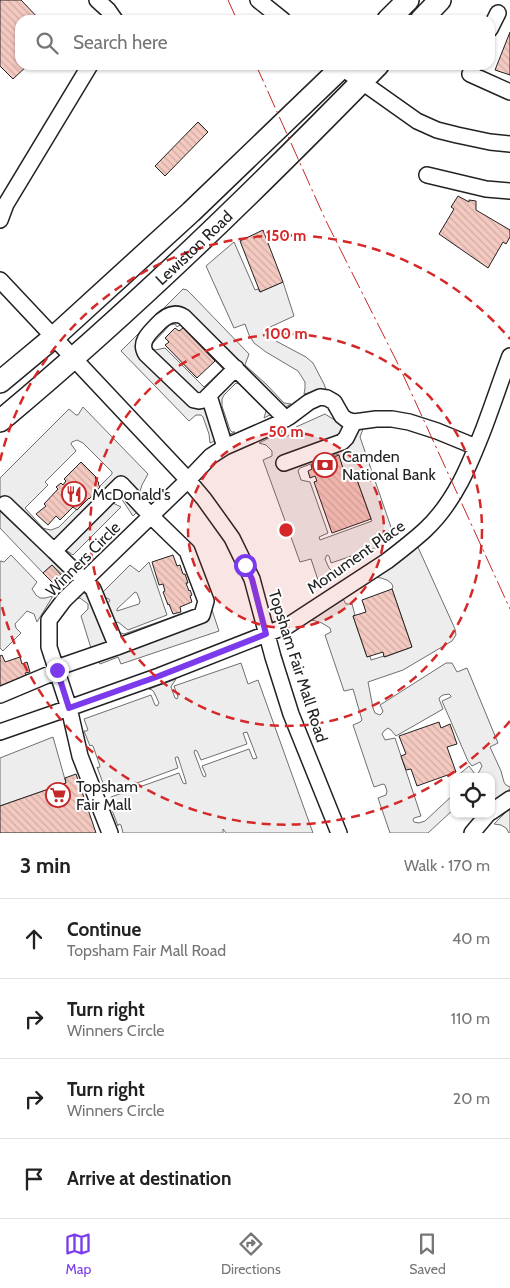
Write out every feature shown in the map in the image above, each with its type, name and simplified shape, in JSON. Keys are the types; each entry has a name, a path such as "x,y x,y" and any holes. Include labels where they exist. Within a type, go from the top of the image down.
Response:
{"highway":[{"path":"393,15 408,0"},
{"path":"426,15 440,0"},
{"name":"Lewiston Road","path":"0,382 54,337 191,212 337,70"},
{"name":"Lewiston Road","path":"0,421 140,298 299,145 373,70"}],"street":[{"path":"97,0 112,15"},
{"path":"258,0 277,15"},
{"path":"495,19 498,13"},
{"path":"0,220 6,204 87,70"},
{"path":"347,70 417,121 457,136 510,144"},
{"path":"472,70 470,74 510,92"},
{"path":"427,175 486,189 510,191"},
{"name":"Topsham Fair Mall Road","path":"0,280 188,480 232,538 252,579 266,634 291,714 339,833"},
{"path":"236,368 204,400 194,400 146,354 143,346 146,336 162,320 174,314 184,316 236,368 286,418"},
{"name":"Monument Place","path":"266,634 289,624 386,561 426,529 448,503 465,474 510,356"},
{"path":"209,396 225,447"},
{"name":"Winners Circle","path":"110,833 80,756 69,708 49,647 49,620 64,600 211,456 225,447 286,418 309,402 320,397 334,402 342,416 354,422"},
{"path":"284,463 342,442 354,422 376,419 392,419 429,428 476,448"},
{"path":"0,695 56,669 202,615 206,601 187,551 121,484 54,551"},
{"path":"6,504 93,589 117,647"},
{"path":"0,732 159,676 266,634"},
{"path":"0,703 24,693 35,680"},
{"path":"472,833 485,818"}],"shaded area":[{"path":"234,242 255,290 258,289 260,292 283,282 294,316 266,329 276,341 306,357 313,363 327,392 304,394 305,382 298,371 254,343 245,324 234,328 206,266"},
{"path":"183,289 187,290 249,354 245,365 284,403 291,404 264,418 266,411 236,383 222,399 222,406 230,430 235,432 210,443 203,417 196,415 189,421 121,351","holes":["175,324 177,327 180,325 223,369 204,387 165,348 155,350 151,347 170,325"]},
{"path":"83,407 148,474 140,491 144,497 151,498 133,516 120,498 116,499 111,502 121,507 73,555 66,550 62,551 76,566 82,567 67,582 66,578 52,565 43,573 0,528 0,478 69,409 78,415","holes":["77,440 83,443 112,474 59,527 51,530 43,528 25,508 48,485 45,482 76,451 71,444 72,442"]},
{"path":"325,414 344,426 363,429 360,437 392,530 375,536 378,547 331,563 327,555 325,559 329,568 337,574 318,588 318,580 311,559 300,562 263,460 272,456 272,451 266,445 259,443 285,430 284,436 288,436 294,432 296,427","holes":["338,454 344,472 353,469 372,521 320,540 319,537 328,533 310,482 301,480 298,471 300,468"]},
{"path":"417,545 456,635 452,641 403,670 368,682 375,713 380,715 383,711 380,705 446,663 452,663 457,672 467,668 498,743 490,747 504,782 510,787 510,789 495,799 495,773 478,773 482,766 480,762 472,766 468,761 442,701 451,696 449,694 443,695 439,699 443,709 396,736 388,728 382,734 385,740 395,738 421,816 414,818 414,822 425,821 450,798 450,813 428,833 390,833 378,798 386,795 385,785 374,787 353,725 362,720 353,689 344,691 325,635 331,632 330,628 312,620 343,599 346,604 352,604 355,615 353,616 367,657 370,656 371,660 412,647 392,589 393,586 387,580 374,577"},
{"path":"11,555 37,582 32,589 36,595 40,598 53,596 37,622 34,614 27,611 15,624 21,633 3,651 0,648 0,561 4,562"},
{"path":"149,562 167,615 128,630 118,622 115,623 115,631 124,634 210,604 219,631 121,664 118,657 100,664 98,660 95,661 81,616 88,609 88,604 80,598 75,599 94,574 104,600 107,603 110,601 109,599 104,597 102,593 130,565 139,572","holes":["135,592 140,601 139,604 117,611"]},
{"path":"241,663 248,684 258,680 313,833 226,833 223,829 223,833 123,833 121,825 119,824 118,826 112,810 115,808 111,797 179,773 183,783 186,784 178,757 175,758 178,768 110,793 106,783 103,783 97,767 99,768 100,766 93,746 90,746 84,731 88,730 84,719 151,695 157,706 159,703 154,692 149,689 176,679 171,687 177,699 174,686","holes":["247,732 257,758 253,759 249,749 202,766 205,777 194,752 195,750 197,751 201,760 247,744 243,733"]},
{"path":"53,737 66,783 0,806 0,758"},
{"path":"469,766 474,773 461,773"},
{"path":"510,808 509,833 501,825 494,824"}],"building":[{"path":"0,0 21,0 35,15 15,15 15,70 23,70 13,79 0,66"},
{"path":"510,32 510,75 495,70"},
{"path":"198,122 208,132 165,176 155,166"},
{"path":"458,196 469,202 469,200 476,201 476,210 510,230 510,237 506,244 503,242 488,268 439,234 454,209 451,207"},
{"path":"263,230 283,282 260,292 240,241"},
{"path":"175,328 179,331 183,328 215,361 197,378 165,345 169,342 165,338"},
{"path":"325,442 331,458 339,455 344,472 353,469 371,519 332,533 314,482 317,481 315,476 310,478 308,471 312,469 311,465 317,463 311,447"},
{"name":"McDonald's","path":"81,462 96,477 100,487 77,510 73,507 60,520 56,516 48,525 36,514 46,506 44,504 58,489 56,487 61,483 63,485 66,481 64,479"},
{"path":"173,555 177,566 180,565 183,574 185,574 188,583 186,583 192,595 190,596 192,602 180,607 181,612 173,614 163,592 165,591 163,584 159,585 152,562"},
{"path":"52,565 62,576 54,584 43,573"},
{"path":"392,589 412,647 384,657 383,652 367,657 353,616 366,612 362,600"},
{"path":"2,655 5,662 20,657 22,664 27,662 30,672 25,673 27,677 11,682 16,697 0,703 0,656"},
{"path":"439,722 441,728 450,724 457,744 447,747 456,772 417,786 411,769 406,770 401,756 406,754 399,736"},
{"name":"Topsham Fair Mall","path":"76,774 96,833 0,833 0,806 66,783 65,778"}],"power":[{"path":"228,0 235,15"},
{"path":"258,70 326,221 399,366 510,609"}],"place":[{"name":"Camden National Bank","path":"325,465"},
{"name":"McDonald's","path":"74,494"},
{"name":"Topsham Fair Mall","path":"58,795"}],"route":[{"path":"57,670 69,708 159,676 266,634 252,579 245,565"}]}
